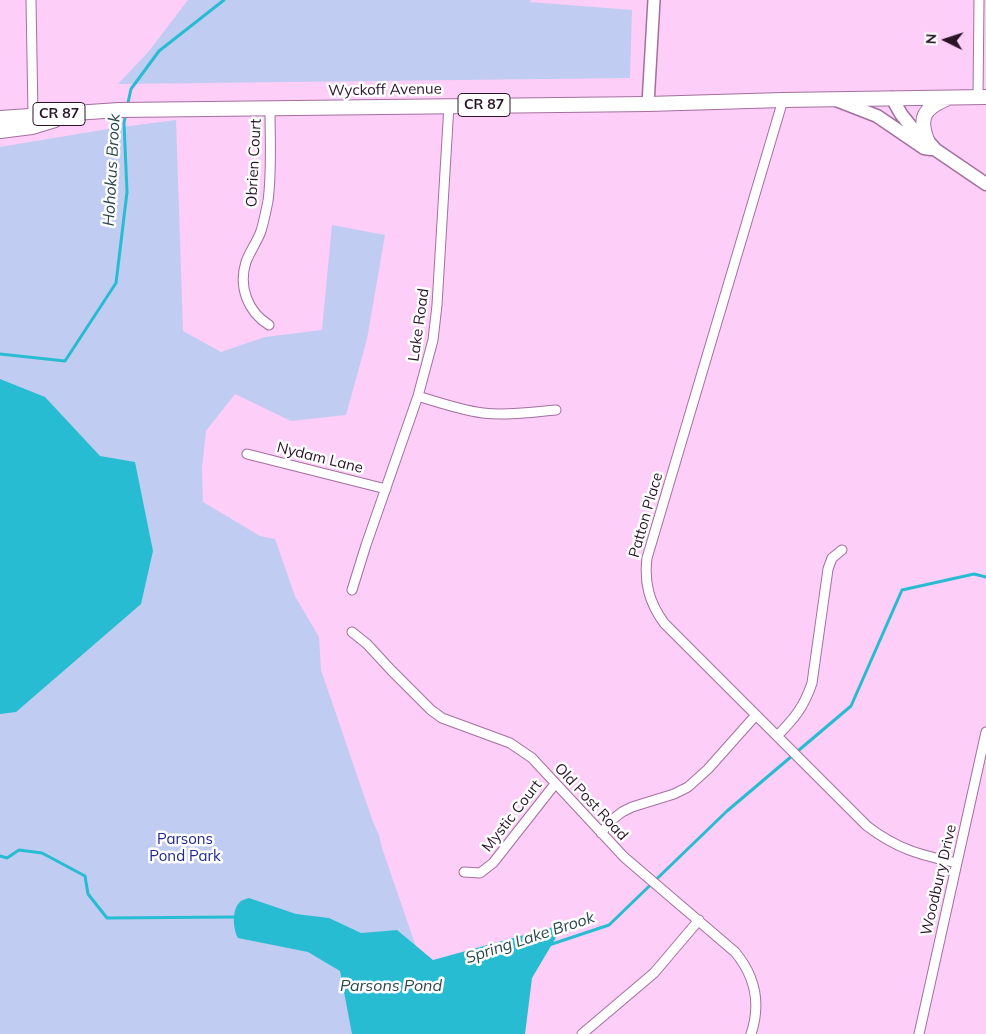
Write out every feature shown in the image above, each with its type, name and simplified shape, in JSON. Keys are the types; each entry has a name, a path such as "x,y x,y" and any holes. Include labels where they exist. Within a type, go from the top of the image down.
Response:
{"main road":[{"path":"932,145 923,129 924,117 927,110 934,104 950,97"},
{"path":"892,98 982,97"},
{"name":"Wyckoff Avenue","path":"0,118 119,110 648,104 892,98 901,114 913,129 986,184"},
{"name":"Wyckoff Avenue","path":"832,99 877,116 924,148 932,145"},
{"path":"0,131 32,127 77,113"}],"street":[{"path":"31,0 33,115"},
{"path":"648,104 654,0"},
{"path":"979,0 982,97"},
{"name":"Patton Place","path":"783,100 647,558 647,587 651,601 664,623 866,826 896,845 914,852 957,863"},
{"name":"Lake Road","path":"352,590 367,540 418,396 433,340 438,305 449,105"},
{"name":"Obrien Court","path":"269,325 249,305 243,282 247,260 261,231 269,193 270,109"},
{"path":"418,396 484,414 556,410"},
{"name":"Nydam Lane","path":"247,454 386,489"},
{"path":"776,736 801,709 812,683 828,568 832,558 842,550"},
{"name":"Old Post Road","path":"352,632 367,644 431,710 442,718 510,743 532,758 637,869 735,952 750,974 756,998 756,1013 751,1034"},
{"path":"602,833 613,819 622,812 674,794 688,787 703,774 756,715"},
{"name":"Woodbury Drive","path":"919,1034 986,732"},
{"name":"Mystic Court","path":"464,872 480,873 493,863 555,784"},
{"path":"582,1034 654,973 699,920"}],"green space":[{"path":"188,0 532,0 529,2 632,10 630,78 118,84 149,51"},
{"name":"Parsons Pond Park","path":"176,120 183,331 221,352 265,337 322,330 332,225 385,235 367,339 346,415 291,421 235,394 206,431 202,468 203,502 260,536 275,539 295,596 319,637 321,670 446,1034 0,1034 0,147"}],"water":[{"path":"0,379 45,397 100,456 135,462 153,551 141,604 16,712 0,714"},
{"name":"Parsons Pond","path":"249,898 296,914 329,918 361,933 397,930 433,960 564,924 532,978 525,1034 352,1034 340,971 308,952 238,938 234,924 234,914 241,901"}],"waterway":[{"name":"Hohokus Brook","path":"127,107 131,89 159,51 224,0"},
{"name":"Hohokus Brook","path":"0,354 65,361 116,283 127,192 124,123 126,113"},
{"name":"Spring Lake Brook","path":"549,945 609,925 727,811 851,706 902,590 974,574 986,577"},
{"name":"Spring Lake Brook","path":"0,856 7,858 19,850 42,853 85,876 88,894 107,918 236,917"}]}
